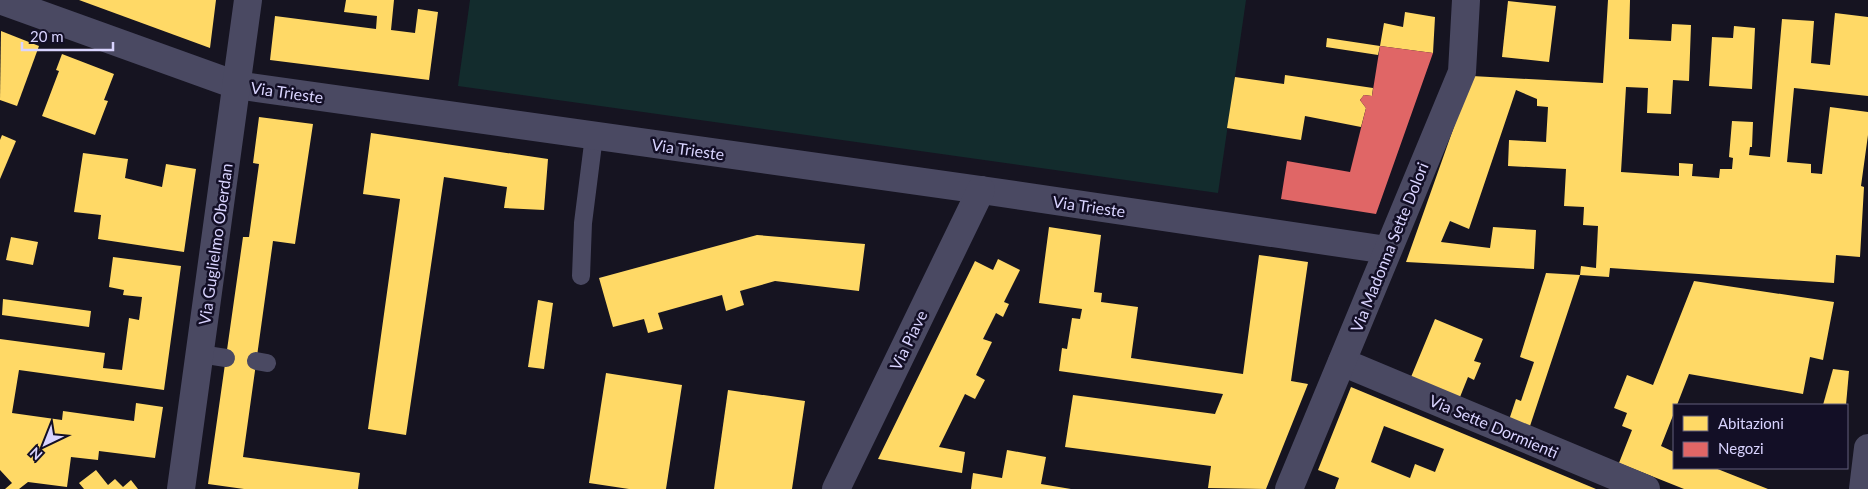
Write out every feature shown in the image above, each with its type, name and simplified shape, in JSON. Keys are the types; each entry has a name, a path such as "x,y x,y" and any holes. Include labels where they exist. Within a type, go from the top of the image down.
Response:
{"street":[{"name":"Via Trieste","path":"0,0 236,85 981,190 1387,250"},
{"name":"Via Guglielmo Oberdan","path":"181,489 213,356 236,85 248,0"},
{"name":"Via Madonna Sette Dolori","path":"1289,489 1462,72 1466,0"},
{"name":"Via Piave","path":"836,489 981,190"},
{"name":"Via Sette Dormienti","path":"1342,362 1646,489"},
{"path":"1863,489 1868,448"}],"lane":[{"path":"581,276 584,223 594,136"}],"green space":[{"path":"470,0 1246,0 1218,193 458,86"}],"building: Abitazioni":[{"path":"79,0 216,0 210,48"},
{"path":"346,0 394,0 391,30 415,33 418,9 438,12 429,80 270,60 275,16 376,29 377,16 344,12"},
{"path":"1608,0 1630,0 1629,39 1671,41 1672,24 1691,25 1689,81 1673,80 1671,114 1647,113 1648,88 1626,87 1621,172 1679,176 1679,163 1693,164 1692,176 1719,178 1720,169 1732,169 1733,158 1729,157 1732,121 1753,122 1752,147 1750,147 1749,155 1770,157 1782,19 1814,21 1811,63 1830,65 1835,13 1868,17 1868,96 1794,88 1787,162 1811,164 1811,173 1822,174 1830,107 1868,112 1868,135 1861,186 1864,187 1860,257 1836,255 1834,283 1610,268 1609,277 1580,275 1581,266 1596,268 1598,226 1583,225 1584,207 1564,206 1566,169 1508,166 1509,140 1546,142 1548,107 1537,106 1537,99 1516,90 1469,229 1450,221 1441,242 1490,248 1493,227 1536,230 1534,269 1406,262 1472,76 1603,83"},
{"path":"1508,1 1556,6 1549,62 1502,57"},
{"path":"1405,12 1435,17 1433,53 1380,46 1384,23 1403,27"},
{"path":"1734,26 1755,28 1752,89 1709,86 1712,37 1733,38"},
{"path":"1,31 39,46 17,106 0,100"},
{"path":"1327,38 1380,46 1378,55 1326,47"},
{"path":"62,54 114,74 104,100 108,101 95,135 42,116 59,71 56,70"},
{"path":"1285,75 1373,88 1372,96 1364,95 1360,100 1366,108 1361,127 1305,116 1301,140 1227,128 1235,77 1284,84"},
{"path":"259,117 313,124 295,244 273,241 243,457 360,473 358,489 244,489 208,484 243,237 249,237 259,164 253,163"},
{"path":"371,133 548,159 544,210 504,208 507,187 444,177 406,435 368,429 400,199 363,194"},
{"path":"2,135 16,141 0,179 0,140"},
{"path":"83,153 128,159 125,178 162,187 166,164 196,169 184,252 98,239 101,215 74,212"},
{"path":"1049,227 1101,235 1094,292 1102,293 1101,302 1138,307 1131,358 1243,374 1259,255 1308,262 1291,381 1308,384 1266,489 1208,488 1211,466 1065,447 1073,395 1215,414 1223,394 1059,371 1062,348 1067,349 1072,318 1080,319 1082,309 1039,303"},
{"path":"757,235 865,244 859,291 775,281 740,291 744,305 726,311 722,295 658,313 663,329 648,333 644,319 613,327 599,278"},
{"path":"11,237 38,242 33,265 6,260"},
{"path":"113,257 181,266 164,390 19,370 12,413 62,420 63,411 134,421 136,403 163,407 155,458 99,451 98,460 71,457 67,487 28,482 19,489 5,489 12,483 0,470 0,339 105,353 103,368 122,370 129,318 139,320 142,297 123,295 124,290 109,287"},
{"path":"998,259 1020,270 1004,302 1009,304 1003,317 996,313 983,339 992,342 976,375 985,380 975,399 965,394 939,447 965,452 962,473 878,459 975,261 993,270"},
{"path":"1546,273 1580,275 1530,426 1509,420 1516,399 1521,401 1534,362 1520,357"},
{"path":"1694,281 1834,302 1823,360 1810,357 1803,394 1689,374 1677,404 1673,404 1673,416 1661,446 1673,452 1673,469 1718,469 1768,489 1684,489 1619,463 1632,430 1622,426 1627,413 1614,408 1627,375 1653,385"},
{"path":"3,299 91,311 89,327 2,315"},
{"path":"538,300 553,303 544,369 528,367"},
{"path":"1435,319 1483,339 1474,361 1481,363 1474,380 1468,377 1460,397 1411,377"},
{"path":"1833,369 1849,371 1846,404 1823,404"},
{"path":"606,373 682,385 666,489 629,489 589,483"},
{"path":"1351,387 1596,489 1335,489 1339,478 1318,470","holes":["1384,426 1444,449 1435,472 1415,464 1410,478 1371,462"]},
{"path":"728,390 805,401 792,489 714,489"},
{"path":"1007,450 1046,457 1041,484 1071,489 971,489 973,473 1002,478"},
{"path":"96,470 108,485 115,479 123,487 131,480 138,489 84,489 79,483"}],"building: Negozi":[{"path":"1380,46 1433,53 1376,214 1281,199 1287,161 1350,172 1366,108 1360,100 1364,95 1372,96"}]}
